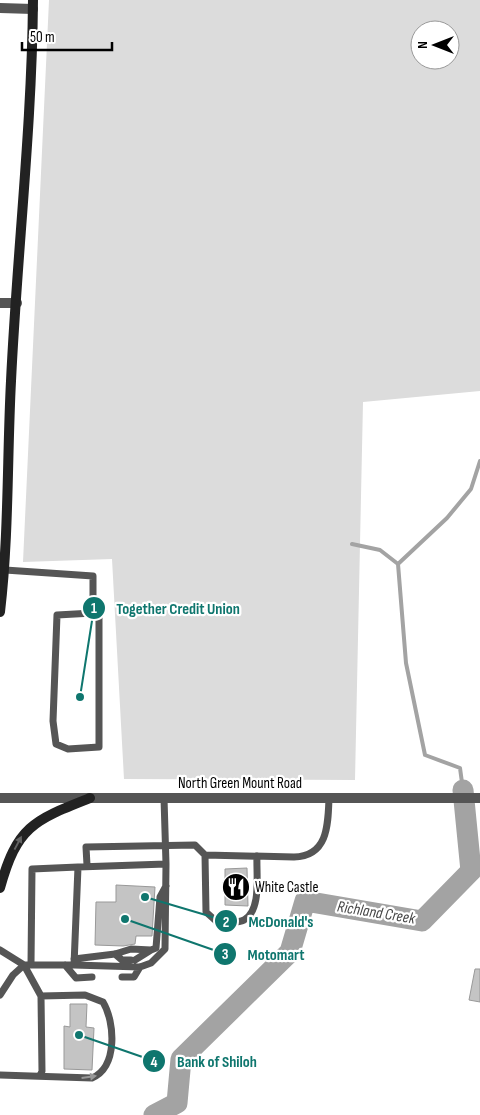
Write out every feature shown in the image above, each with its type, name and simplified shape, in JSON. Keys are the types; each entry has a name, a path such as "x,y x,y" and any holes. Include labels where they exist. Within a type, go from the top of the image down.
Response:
{"main road":[{"path":"0,612 11,380 33,4"},
{"path":"0,888 6,867 21,836 44,816 90,798"}],"street":[{"path":"0,8 33,4"},
{"path":"0,303 17,303"},
{"name":"North Green Mount Road","path":"0,798 480,798"}],"lane":[{"path":"2,571 93,576 93,613"},
{"path":"93,613 99,616 99,747 68,750 56,744 53,721 57,614 93,613"},
{"path":"74,962 140,967 151,963 165,949 166,864 164,798"},
{"path":"87,865 86,847 165,844 195,845 205,855 299,857 313,852 321,846 328,826 328,798"},
{"path":"205,855 206,912 216,921 238,922 252,911 255,903 256,856"},
{"path":"40,1076 42,1071 42,996 28,964 34,941 35,887 32,869 87,865 166,864"},
{"path":"74,962 74,887 78,867"},
{"path":"115,954 122,960 133,960 156,948 160,897 166,886"},
{"path":"0,950 28,964 65,964 131,949 152,950"},
{"path":"0,995 13,975 28,964"},
{"path":"65,964 76,978 92,978"},
{"path":"122,977 134,977 140,967"},
{"path":"0,1075 76,1078 97,1076 108,1060 112,1035 107,1010 103,1002 85,995 42,996"}],"shaded area":[{"path":"49,0 480,0 480,391 363,402 355,780 124,779 112,559 23,562"}],"building":[{"name":"White Castle","path":"247,868 248,906 225,905 225,869"},
{"path":"116,885 155,887 152,936 136,936 135,944 123,946 95,945 96,902 116,902"},
{"path":"475,969 480,969 480,1002 469,1000"},
{"path":"70,1004 87,1004 86,1027 94,1028 92,1070 64,1069 64,1026 70,1027"}],"waterway":[{"name":"Richland Creek","path":"398,564 447,518 471,489 480,461"},
{"path":"352,544 380,550 398,564"},
{"name":"Richland Creek","path":"398,564 406,663 425,755 460,768 463,790"},
{"name":"Richland Creek","path":"154,1115 177,1103 181,1059 290,952 305,901 422,921 471,871 463,790"}],"place":[{"name":"Together Credit Union","path":"80,697"},
{"name":"White Castle","path":"236,887"},
{"name":"McDonald's","path":"145,897"},
{"name":"Motomart","path":"125,919"},
{"name":"Bank of Shiloh","path":"79,1035"}]}
